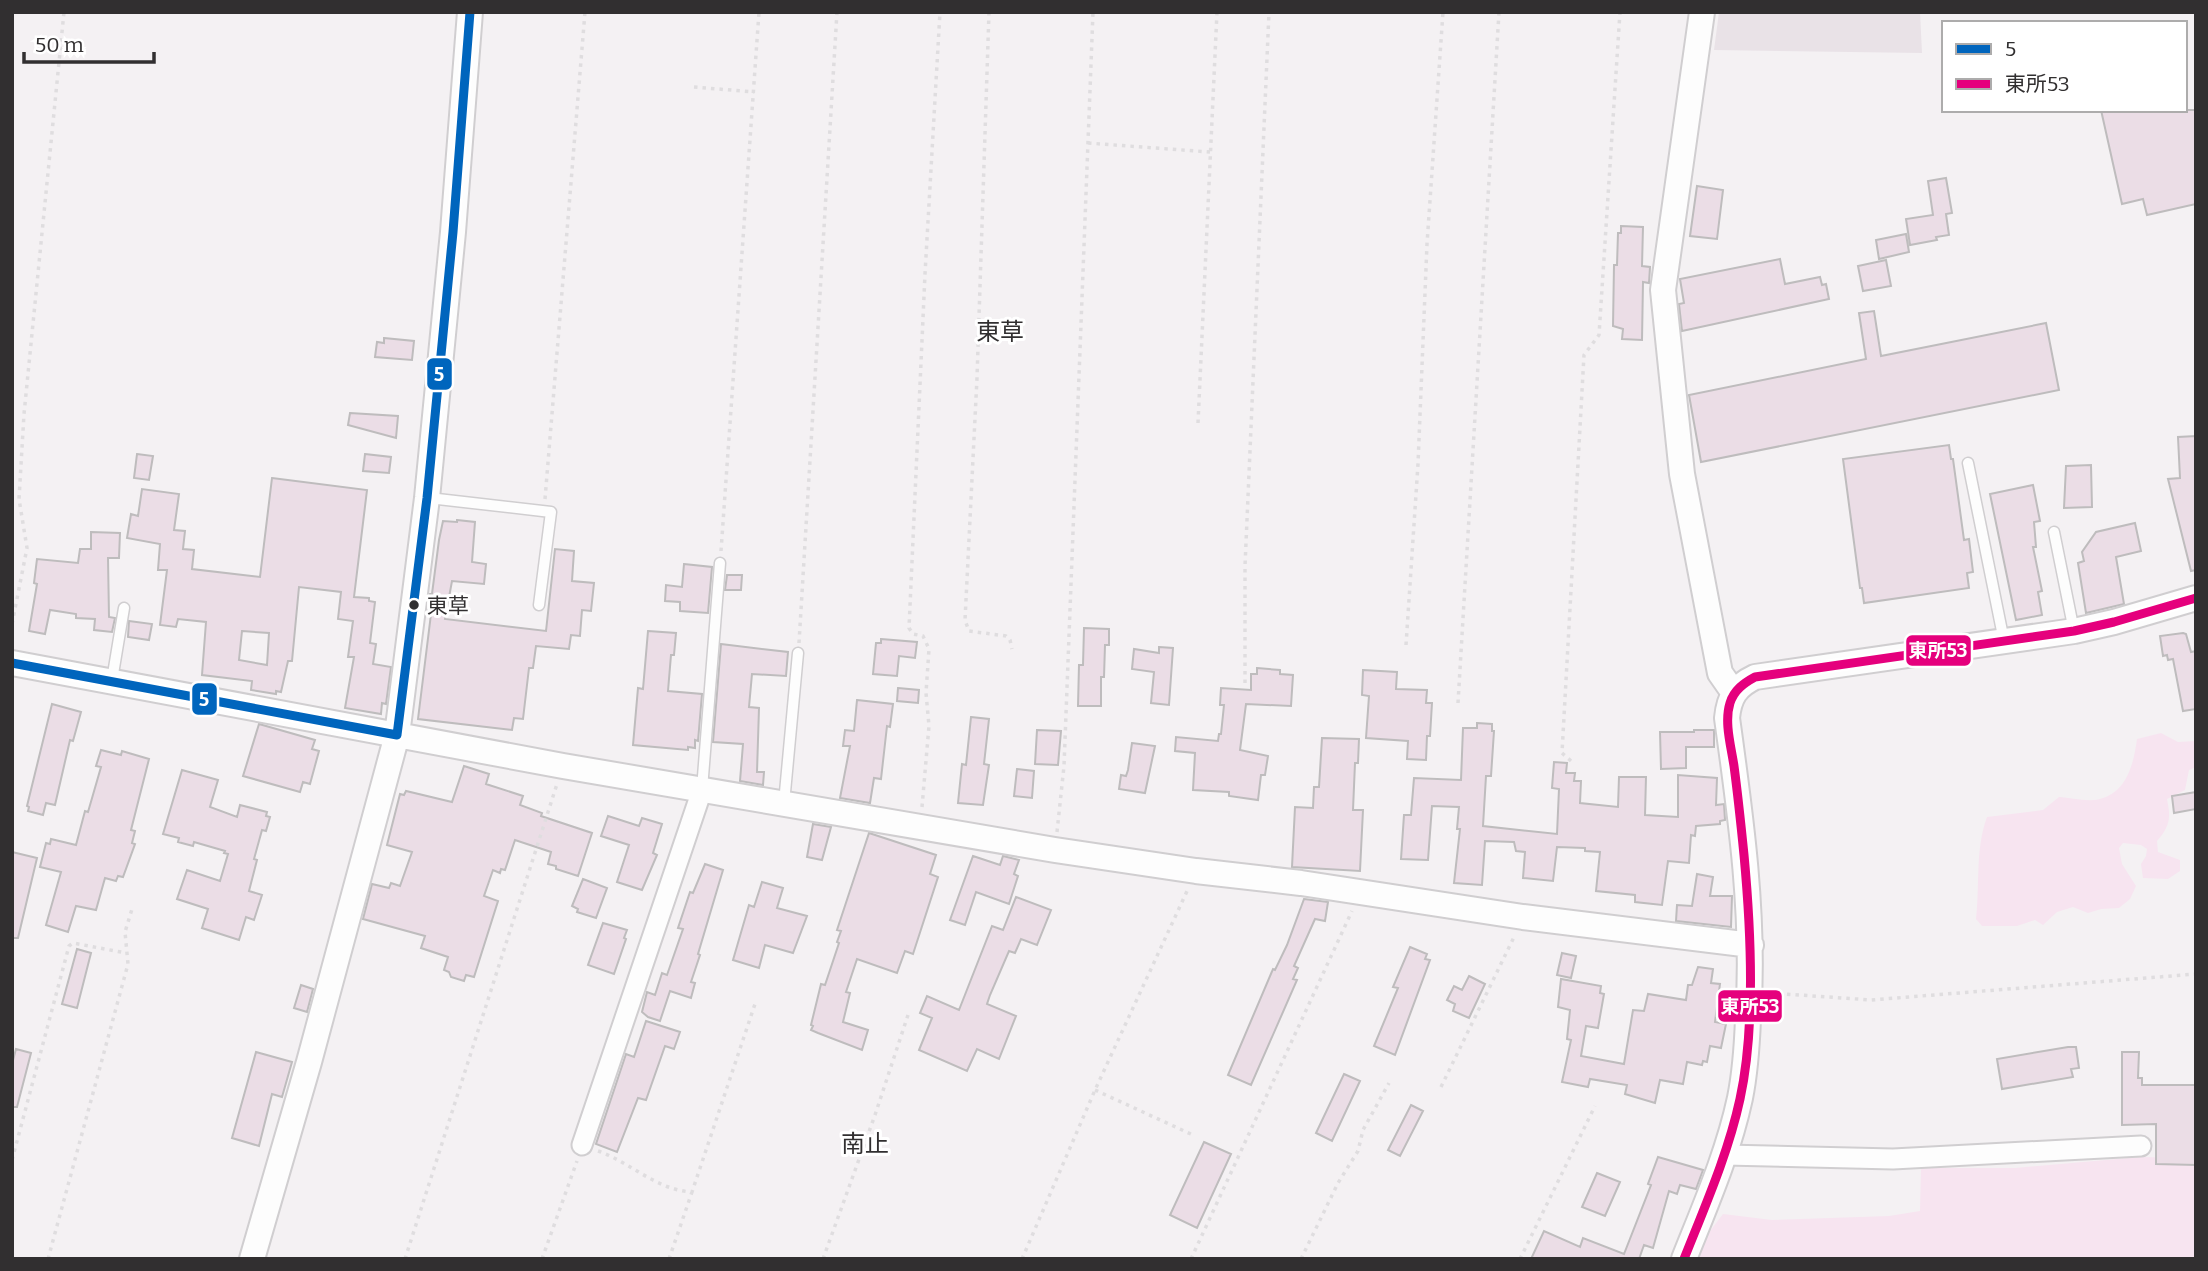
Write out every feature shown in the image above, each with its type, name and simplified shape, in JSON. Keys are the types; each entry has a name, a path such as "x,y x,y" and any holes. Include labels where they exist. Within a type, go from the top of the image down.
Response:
{"street":[{"path":"253,1259 397,736 427,498 453,232 470,12"},
{"path":"1702,12 1663,290 1682,474 1720,673 1734,693"},
{"path":"1684,1259 1725,1155 1741,1094 1750,992 1751,946 1742,826 1727,718 1728,705 1734,693 1741,684 1755,677 2074,631 2196,598"},
{"path":"12,663 397,736 1055,850 1523,917 1751,946"},
{"path":"582,1146 702,790"},
{"path":"1725,1155 1893,1159 2141,1146"}],"lane":[{"path":"1968,463 2004,642"},
{"path":"427,498 551,512 539,605"},
{"path":"2054,532 2074,631"},
{"path":"702,790 720,564"},
{"path":"111,682 124,608"},
{"path":"784,804 798,653"}],"path":[{"path":"12,624 27,548 19,499 23,414 64,12"},
{"path":"544,512 585,12"},
{"path":"720,564 759,12"},
{"path":"798,653 836,12"},
{"path":"920,827 929,726 926,693 929,649 923,636 913,634 909,628 940,12"},
{"path":"989,12 977,378 965,620 969,631 1006,636 1013,649"},
{"path":"1055,850 1064,766 1093,12"},
{"path":"1198,423 1217,12"},
{"path":"1245,683 1245,566 1269,12"},
{"path":"1406,645 1418,464 1426,244 1443,12"},
{"path":"1458,703 1499,12"},
{"path":"1571,761 1562,753 1584,355 1600,335 1620,12"},
{"path":"694,87 754,92"},
{"path":"1088,143 1210,152"},
{"path":"405,1259 563,765"},
{"path":"1022,1259 1095,1090 1196,871"},
{"path":"1191,1259 1361,892"},
{"path":"48,1259 128,964 125,932 132,909"},
{"path":"1441,1087 1523,917"},
{"path":"12,1160 69,946 73,943 127,953"},
{"path":"1750,992 1871,1000 2196,974"},
{"path":"669,1259 755,1004"},
{"path":"823,1259 908,1015"},
{"path":"1301,1259 1338,1183 1358,1151 1363,1130 1389,1083"},
{"path":"1095,1090 1193,1135"},
{"path":"1520,1259 1594,1106"},
{"path":"542,1259 582,1146 629,1165 648,1180 692,1192"}],"shaded area":[{"path":"1719,12 1920,12 1922,53 1714,50"},
{"path":"2161,733 2178,742 2196,741 2196,767 2189,770 2185,790 2167,799 2168,821 2165,831 2157,841 2158,852 2180,860 2180,871 2168,879 2143,878 2141,864 2147,849 2141,845 2123,843 2119,848 2122,864 2136,886 2130,899 2119,908 2088,913 2073,907 2057,912 2043,925 2035,920 2017,926 1982,926 1976,919 1979,854 1987,817 2043,810 2059,797 2093,800 2112,794 2128,774 2137,739"},
{"path":"2140,1157 2195,1158 2196,1259 1699,1259 1707,1235 1723,1214 1772,1220 1889,1216 1920,1211 1921,1168 2015,1168"}],"building":[{"path":"2196,110 2196,204 2147,215 2143,199 2122,204 2101,112"},
{"path":"1946,178 1952,213 1946,214 1949,235 1910,245 1906,219 1933,215 1928,181"},
{"path":"1697,186 1723,190 1717,239 1690,236"},
{"path":"1621,226 1643,227 1642,266 1650,267 1649,283 1643,282 1642,340 1622,339 1623,329 1613,326 1614,265 1617,265 1618,233 1621,233"},
{"path":"1906,234 1909,252 1879,259 1876,240"},
{"path":"1780,259 1785,284 1820,277 1822,285 1826,284 1829,299 1682,331 1679,304 1684,303 1680,279"},
{"path":"1886,260 1891,286 1863,291 1858,266"},
{"path":"1874,311 1881,356 2046,323 2059,390 1701,462 1689,395 1866,359 1859,313"},
{"path":"384,338 414,341 412,360 375,357 377,342 384,343"},
{"path":"350,413 398,416 396,438 348,425"},
{"path":"2196,436 2196,570 2191,571 2168,479 2180,478 2178,437"},
{"path":"1949,445 1964,540 1969,539 1973,572 1967,573 1969,588 1864,603 1843,459"},
{"path":"137,454 153,456 149,480 134,478"},
{"path":"365,454 391,457 389,473 363,471"},
{"path":"2091,465 2092,507 2064,508 2066,466"},
{"path":"272,478 367,490 354,597 369,598 369,601 375,602 370,643 376,644 373,664 391,667 386,704 382,703 381,714 345,708 354,657 348,657 353,621 338,619 341,592 299,587 292,661 288,661 281,692 276,691 276,694 251,690 252,681 202,675 206,622 178,619 176,627 160,625 167,570 158,570 160,544 127,538 131,514 138,516 142,489 179,494 174,530 185,531 183,549 194,550 192,569 260,577","holes":["242,631 269,633 267,665 239,660"]},
{"path":"2033,485 2040,521 2034,522 2036,547 2033,547 2042,591 2038,592 2042,615 2016,620 1990,494"},
{"path":"443,521 475,522 472,562 486,564 484,584 452,581 445,619 546,631 555,549 574,551 572,581 594,583 591,611 582,610 580,636 571,635 569,649 536,646 533,668 529,668 523,719 514,718 512,730 418,719 431,614 427,613 439,540"},
{"path":"2135,523 2141,551 2116,557 2124,604 2086,613 2078,563 2084,561 2082,552 2096,532"},
{"path":"91,532 120,533 119,558 108,558 109,617 115,618 112,632 94,630 95,619 76,618 76,614 50,610 45,634 29,631 37,584 34,583 37,559 78,563 80,549 91,549"},
{"path":"684,564 712,567 708,613 680,611 680,602 665,601 666,585 682,587"},
{"path":"727,575 742,575 741,590 725,590"},
{"path":"129,621 152,624 149,640 128,637"},
{"path":"1084,628 1109,629 1109,645 1105,645 1104,677 1101,677 1101,706 1078,706 1079,665 1083,665"},
{"path":"648,631 676,633 668,691 702,694 695,748 688,747 688,750 633,745 638,688 643,689"},
{"path":"2186,634 2191,652 2196,651 2196,709 2183,711 2173,659 2168,660 2167,655 2163,656 2160,636"},
{"path":"881,639 917,642 915,658 899,656 897,676 873,674 876,643 881,643"},
{"path":"721,644 788,652 786,676 752,674 749,707 759,708 757,772 764,772 763,785 740,781 743,744 713,742"},
{"path":"1159,647 1173,648 1169,705 1151,703 1154,672 1132,669 1134,649 1159,653"},
{"path":"1257,668 1280,670 1280,674 1293,675 1291,706 1246,704 1240,750 1268,756 1265,775 1261,775 1258,800 1229,796 1229,792 1193,790 1195,753 1175,751 1176,737 1218,741 1224,705 1220,705 1221,688 1251,690 1251,674 1257,674"},
{"path":"1363,670 1397,672 1396,689 1427,690 1426,703 1432,703 1426,760 1407,759 1408,741 1366,738 1369,696 1362,695"},
{"path":"898,688 919,690 918,703 897,701"},
{"path":"857,700 893,704 890,727 887,726 881,779 874,778 870,803 840,798 850,746 843,746 845,730 854,731"},
{"path":"52,704 81,712 73,741 70,740 55,805 46,803 43,815 28,811 27,806"},
{"path":"971,717 989,719 984,764 989,765 983,805 958,803 962,764 966,765"},
{"path":"1477,723 1492,724 1494,731 1491,776 1486,776 1483,826 1557,834 1559,789 1552,788 1554,762 1567,763 1566,773 1575,773 1574,781 1581,781 1580,803 1618,807 1619,777 1646,777 1645,815 1678,817 1678,775 1717,778 1716,805 1724,804 1725,820 1720,821 1720,824 1696,826 1695,836 1691,835 1689,863 1668,861 1662,905 1635,902 1635,895 1596,891 1600,852 1585,851 1585,848 1557,847 1553,881 1523,878 1525,852 1516,851 1514,842 1485,841 1482,885 1454,883 1460,829 1457,829 1459,807 1432,806 1428,860 1401,859 1404,815 1411,815 1414,778 1461,780 1463,728 1477,728"},
{"path":"259,724 315,740 312,749 319,751 310,784 303,782 300,792 243,776"},
{"path":"1037,730 1061,731 1058,765 1035,764"},
{"path":"1714,730 1714,747 1686,747 1686,768 1661,769 1660,732"},
{"path":"1322,738 1359,739 1353,810 1363,810 1360,871 1292,867 1295,807 1313,808 1314,787 1319,787"},
{"path":"1132,743 1155,746 1145,793 1119,789 1121,775 1126,776 1128,770"},
{"path":"101,750 121,755 122,751 149,759 131,830 135,831 132,843 135,844 123,877 118,876 116,881 105,878 96,910 76,906 68,932 46,925 61,872 40,867 46,843 50,844 51,839 76,845 101,767 96,766"},
{"path":"464,766 489,774 486,784 523,796 520,805 542,813 541,816 592,833 578,876 548,864 551,852 515,840 505,870 501,869 500,873 493,870 484,896 498,901 474,977 466,975 464,981 451,977 449,972 444,970 448,957 421,948 425,936 363,919 372,884 389,888 391,883 400,886 412,852 387,845 400,794 404,795 406,791 452,802"},
{"path":"1017,769 1034,771 1032,798 1014,796"},
{"path":"182,770 218,780 210,807 237,817 240,805 267,812 266,816 270,817 266,831 262,830 249,891 262,895 254,920 246,917 239,940 202,928 208,909 177,899 187,870 220,881 228,854 194,842 193,846 178,842 179,838 163,834"},
{"path":"2196,792 2196,809 2174,813 2172,796"},
{"path":"608,816 639,826 642,818 662,824 653,853 657,855 642,890 617,882 629,845 601,836"},
{"path":"813,824 831,827 822,860 807,857"},
{"path":"869,833 936,855 930,874 938,877 913,954 905,951 897,973 857,959 846,992 850,993 843,1022 868,1030 862,1050 811,1030 811,1025 821,984 825,985 839,943 837,942 841,931 837,930"},
{"path":"12,852 37,858 18,938 12,938"},
{"path":"973,856 1000,865 1003,856 1019,860 1014,874 1018,876 1009,904 976,892 965,925 950,920"},
{"path":"705,864 723,870 691,982 695,983 691,998 670,991 660,1021 642,1012 647,992 655,995 662,973 667,975 683,929 678,928 690,892 693,893"},
{"path":"1697,874 1713,877 1710,896 1732,896 1731,927 1676,921 1677,905 1692,906"},
{"path":"583,879 607,888 596,918 577,912 578,909 572,906"},
{"path":"762,882 783,888 777,908 807,916 793,953 765,945 759,968 733,960 749,905 754,907"},
{"path":"1016,897 1051,910 1037,945 1021,939 1015,953 1009,951 990,995 987,1004 1016,1016 999,1059 977,1049 967,1071 919,1050 932,1018 920,1013 927,996 959,1010 992,926 1003,930"},
{"path":"1304,899 1328,902 1325,921 1315,919 1294,966 1298,968 1293,979 1297,980 1251,1085 1228,1075 1273,969 1275,970 1287,945"},
{"path":"603,923 627,930 614,974 588,965"},
{"path":"1410,947 1427,954 1425,959 1430,960 1395,1055 1374,1046 1398,988 1393,987"},
{"path":"77,949 91,953 77,1008 62,1004"},
{"path":"1562,953 1576,956 1571,978 1557,975"},
{"path":"1698,967 1713,969 1711,983 1720,984 1715,1022 1726,1024 1721,1048 1710,1046 1707,1062 1703,1061 1702,1065 1687,1062 1683,1084 1660,1080 1655,1103 1625,1094 1627,1085 1590,1079 1588,1087 1562,1082 1571,1040 1567,1039 1570,1010 1558,1007 1561,979 1601,986 1600,993 1604,994 1598,1028 1586,1026 1581,1056 1624,1064 1633,1010 1644,1011 1648,994 1686,1000 1688,985 1692,985"},
{"path":"1469,976 1485,984 1469,1018 1453,1011 1455,1004 1447,1000 1454,986 1462,990"},
{"path":"301,985 313,989 307,1012 294,1008"},
{"path":"646,1021 680,1032 674,1049 665,1046 646,1100 638,1098 617,1152 596,1144 626,1054 634,1057"},
{"path":"2076,1047 2079,1068 2071,1069 2073,1077 2002,1089 1997,1059"},
{"path":"16,1049 31,1053 17,1107 12,1107 12,1064"},
{"path":"256,1052 292,1062 282,1097 272,1094 259,1146 232,1138"},
{"path":"2122,1052 2139,1052 2138,1078 2142,1078 2142,1085 2196,1085 2196,1165 2156,1164 2156,1124 2122,1125"},
{"path":"1344,1074 1360,1081 1332,1141 1316,1133"},
{"path":"1411,1105 1423,1111 1400,1156 1388,1150"},
{"path":"1204,1142 1231,1154 1197,1228 1170,1215"},
{"path":"1658,1157 1703,1170 1696,1189 1680,1185 1677,1194 1669,1191 1653,1248 1644,1245 1639,1259 1531,1259 1544,1231 1580,1247 1583,1238 1624,1254 1651,1185 1648,1184"},
{"path":"1597,1173 1620,1182 1605,1216 1582,1207"}],"transit line":[{"name":"5","path":"397,735 427,498 453,232 470,12"},
{"name":"東所53","path":"1684,1259 1729,1140 1740,1099 1748,1041 1751,978 1749,914 1728,726 1728,710 1737,691 1755,677 2074,631 2196,598"},
{"name":"5","path":"12,663 397,735"}],"place":[{"name":"東草","path":"414,605"}],"district":[{"name":"東草","path":"1000,332"},
{"name":"南止","path":"865,1144"}]}
